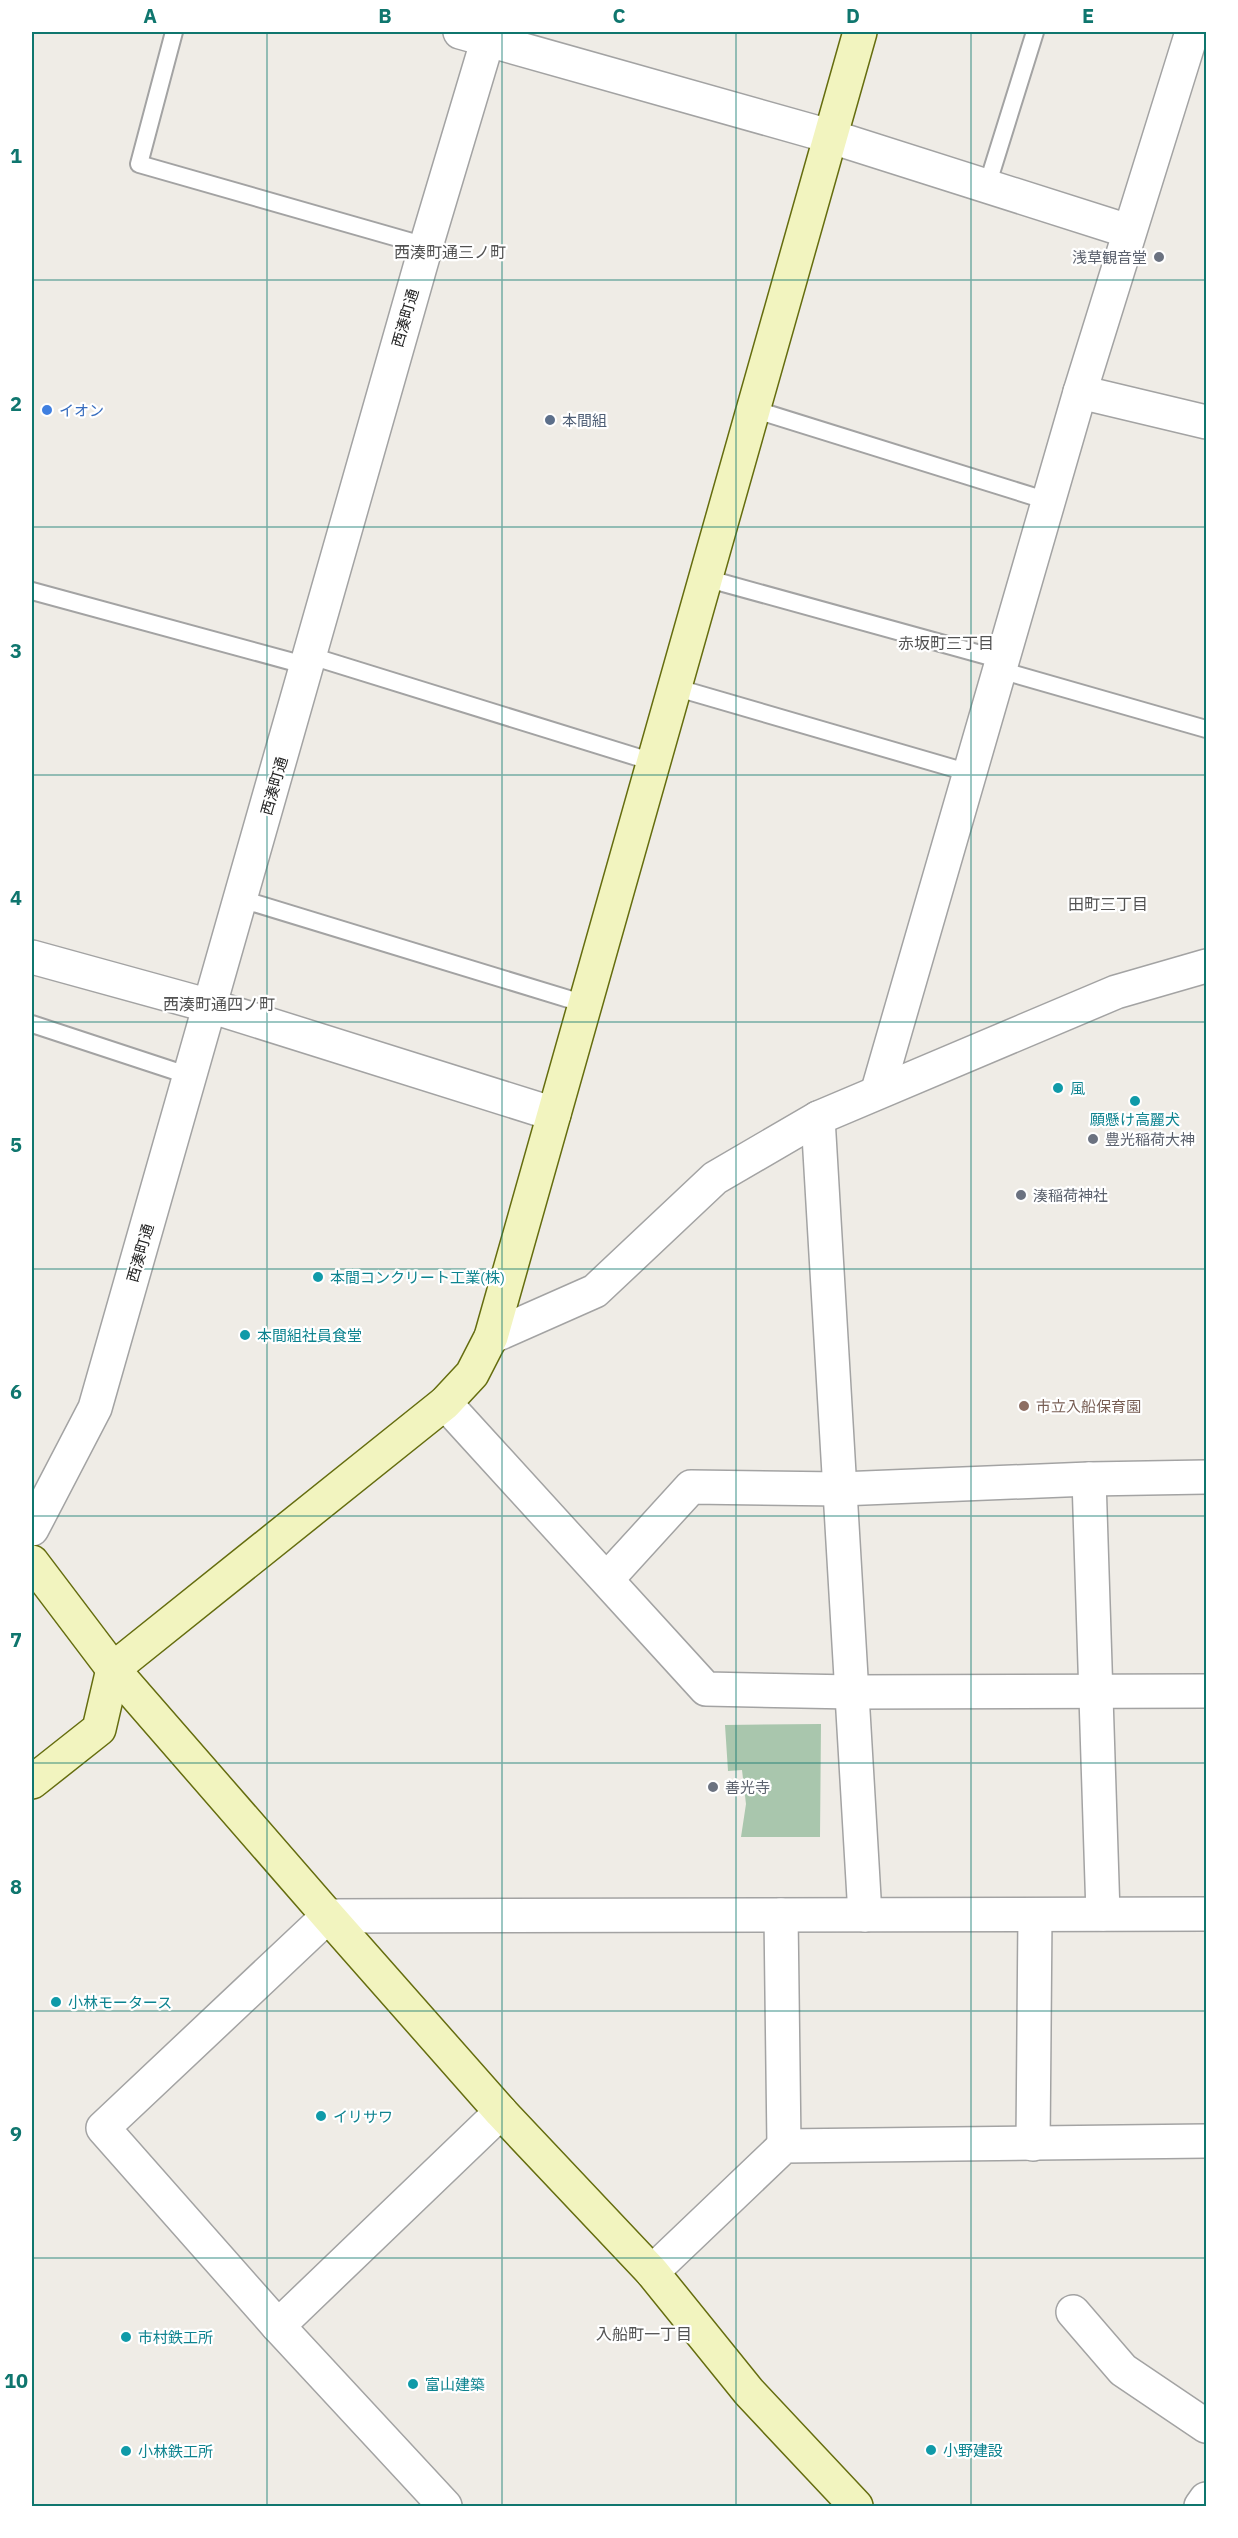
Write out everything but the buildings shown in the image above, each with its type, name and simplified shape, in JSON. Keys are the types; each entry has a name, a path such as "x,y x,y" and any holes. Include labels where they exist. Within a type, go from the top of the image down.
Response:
{"street":[{"path":"32,1782 99,1729 112,1669 445,1403 471,1374 491,1337 860,32"},
{"path":"878,1090 1080,392 1128,231 1192,32"},
{"name":"西湊町通","path":"32,1529 95,1408 426,246 479,34"},
{"path":"479,34 829,136 1128,231"},
{"path":"1080,392 1206,422"},
{"path":"32,957 210,1006 554,1114"},
{"path":"491,1337 596,1291 715,1178 818,1118 878,1090 1116,992 1206,966"},
{"path":"818,1118 865,1915"},
{"path":"445,1403 706,1689 852,1692 1206,1691"},
{"path":"607,1579 691,1487 840,1489 1089,1479 1206,1477"},
{"path":"1089,1479 1103,1914"},
{"path":"32,1562 112,1669 501,2112 652,2272 749,2392 850,2505"},
{"path":"446,2506 278,2326 103,2128 328,1916 1206,1914"},
{"path":"781,1915 784,2146"},
{"path":"1033,2144 1035,1915"},
{"path":"278,2326 501,2112"},
{"path":"652,2272 784,2146 1206,2141"},
{"path":"1073,2312 1123,2370 1206,2426"},
{"path":"1201,2506 1206,2499"}],"lane":[{"path":"174,32 139,164 426,246"},
{"path":"987,186 1035,32"},
{"path":"1202,32 1206,33"},
{"path":"753,409 1048,501"},
{"path":"705,578 1001,665 1206,729"},
{"path":"32,591 309,661 653,762"},
{"path":"674,687 970,772"},
{"path":"241,899 585,1004"},
{"path":"32,1024 190,1076"}],"green space":[{"path":"821,1724 820,1837 741,1837 746,1804 742,1770 728,1771 725,1725"}],"place":[{"name":"浅草観音堂","path":"1159,257"},
{"name":"イオン","path":"47,410"},
{"name":"本間組","path":"550,420"},
{"name":"風","path":"1058,1088"},
{"name":"願懸け高麗犬","path":"1135,1101"},
{"name":"豊光稲荷大神","path":"1093,1139"},
{"name":"湊稲荷神社","path":"1021,1195"},
{"name":"本間コンクリート工業(株)","path":"318,1277"},
{"name":"本間組社員食堂","path":"245,1335"},
{"name":"市立入船保育園","path":"1024,1406"},
{"name":"善光寺","path":"713,1787"},
{"name":"小林モータース","path":"56,2002"},
{"name":"イリサワ","path":"321,2116"},
{"name":"市村鉄工所","path":"126,2337"},
{"name":"富山建築","path":"413,2384"},
{"name":"小野建設","path":"931,2450"},
{"name":"小林鉄工所","path":"126,2451"}],"district":[{"name":"西湊町通三ノ町","path":"450,252"},
{"name":"赤坂町三丁目","path":"946,643"},
{"name":"田町三丁目","path":"1108,904"},
{"name":"西湊町通四ノ町","path":"219,1004"},
{"name":"入船町一丁目","path":"644,2334"}]}
